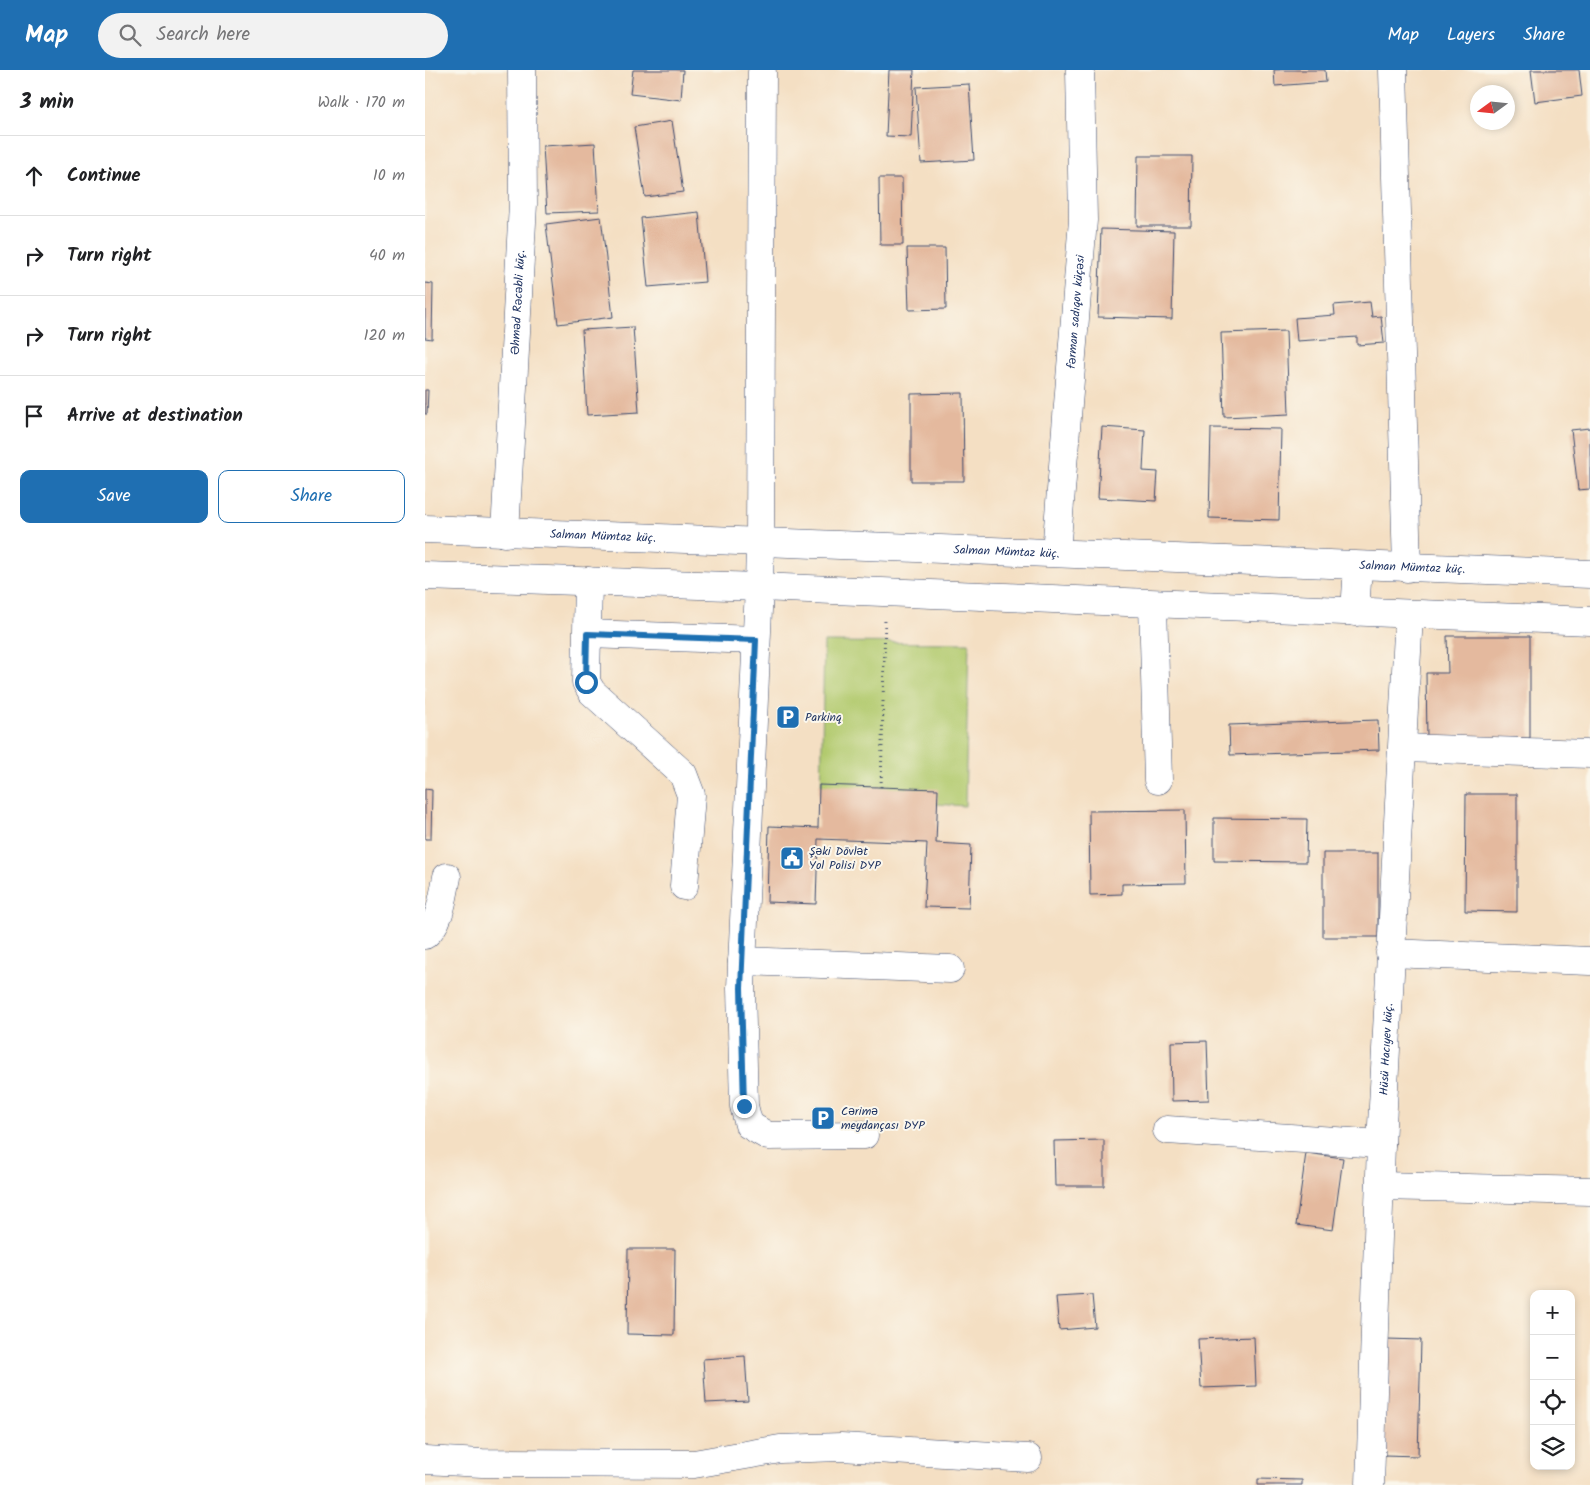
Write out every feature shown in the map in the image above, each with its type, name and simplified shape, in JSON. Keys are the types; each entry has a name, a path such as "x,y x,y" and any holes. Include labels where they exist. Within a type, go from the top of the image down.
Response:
{"main road":[{"name":"Əhməd Rəcəbli küç.","path":"505,533 523,204 522,70"},
{"name":"fərman sadıqov küçəsi","path":"1055,552 1083,220 1080,70"},
{"path":"1393,70 1407,568"},
{"path":"762,72 760,542 742,961 744,1106 749,1125 768,1136 864,1135"},
{"name":"Salman Mümtaz küç.","path":"425,529 1590,574"},
{"path":"1355,612 1358,566"},
{"path":"425,576 759,587 1153,605 1590,621"},
{"path":"588,581 586,682 591,692 683,774 691,795 684,886"},
{"path":"1153,605 1157,780"},
{"name":"Hüsü Hacıyev küç.","path":"1370,1485 1381,1144 1409,614"},
{"path":"587,634 756,640"},
{"path":"1403,748 1590,754"},
{"path":"425,935 431,930 437,920 447,877"},
{"path":"1390,953 1590,961"},
{"path":"742,961 950,969"},
{"path":"1167,1130 1381,1144"},
{"path":"1380,1186 1590,1191"},
{"path":"425,1460 482,1463 695,1464 781,1449 841,1447 1028,1458"}],"path":[{"path":"881,788 886,593"}],"green space":[{"path":"824,642 969,643 965,806 821,796"}],"building":[{"path":"633,70 683,70 681,100 630,94"},
{"path":"889,70 914,70 911,137 886,136"},
{"path":"1274,70 1325,70 1326,82 1275,86"},
{"path":"1531,70 1579,70 1582,96 1535,102"},
{"path":"969,84 974,160 921,163 916,87"},
{"path":"672,121 683,192 645,197 634,127"},
{"path":"595,143 599,211 547,213 543,146"},
{"path":"1138,156 1192,156 1191,226 1137,226"},
{"path":"879,178 902,178 903,245 880,245"},
{"path":"699,212 705,282 648,287 641,218"},
{"path":"601,217 613,317 558,324 546,224"},
{"path":"1101,229 1174,231 1172,319 1098,317"},
{"path":"907,248 945,248 946,309 909,310"},
{"path":"425,283 433,284 432,339 425,338"},
{"path":"1370,302 1372,317 1381,316 1384,343 1357,345 1357,337 1297,341 1295,318 1335,315 1334,305"},
{"path":"633,327 639,412 587,415 582,330"},
{"path":"1286,331 1289,414 1224,417 1221,333"},
{"path":"425,390 428,390 427,414 425,414"},
{"path":"963,393 964,481 911,481 911,394"},
{"path":"1102,427 1145,430 1143,471 1158,472 1156,501 1098,498"},
{"path":"1211,428 1281,429 1279,520 1209,518"},
{"path":"1590,428 1590,489 1578,490 1571,430"},
{"path":"1447,636 1530,636 1530,738 1427,738 1426,673 1448,673"},
{"path":"1378,720 1379,750 1230,755 1229,725"},
{"path":"819,785 938,789 936,843 971,845 969,908 924,907 927,843 818,839 816,904 767,902 769,826 818,828"},
{"path":"425,789 432,790 431,839 425,839"},
{"path":"1466,794 1517,794 1517,912 1465,911"},
{"path":"1185,810 1186,883 1122,884 1122,894 1090,895 1089,811"},
{"path":"1214,818 1307,819 1306,862 1214,861"},
{"path":"1323,853 1378,853 1378,937 1323,937"},
{"path":"1207,1041 1209,1100 1172,1101 1171,1042"},
{"path":"1104,1140 1104,1186 1055,1186 1054,1141"},
{"path":"1306,1153 1343,1158 1333,1230 1296,1225"},
{"path":"628,1249 675,1249 674,1335 627,1334"},
{"path":"1092,1295 1095,1327 1059,1330 1056,1297"},
{"path":"1254,1337 1256,1386 1201,1388 1198,1339"},
{"path":"1387,1339 1421,1340 1418,1456 1384,1455"},
{"path":"745,1356 748,1401 706,1403 703,1359"},
{"path":"1258,1479 1302,1480 1302,1485 1258,1485"}],"place":[{"name":"Parkinq","path":"788,717"},
{"name":"Şəki Dövlət Yol Polisi DYP","path":"792,858"},
{"name":"Cərimə meydançası DYP","path":"823,1118"}],"route":[{"path":"586,682 587,634 756,640 741,988 744,1106"}]}
